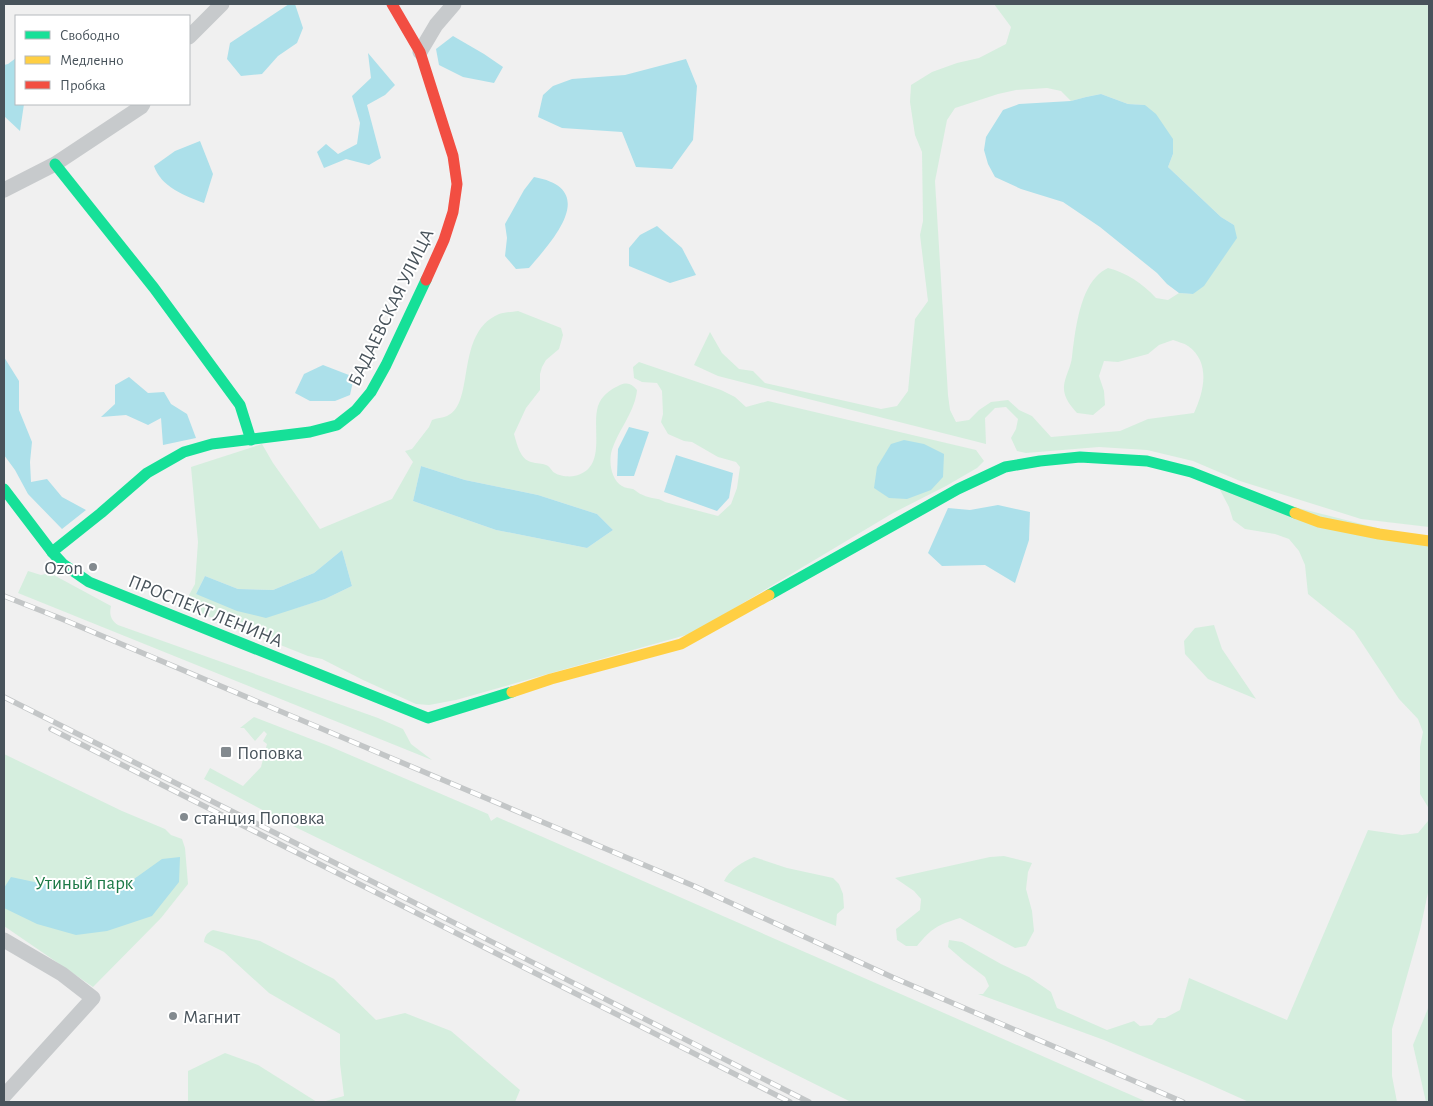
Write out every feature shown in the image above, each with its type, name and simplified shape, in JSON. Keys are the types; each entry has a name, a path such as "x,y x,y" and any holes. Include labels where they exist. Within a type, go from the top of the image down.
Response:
{"street":[{"path":"190,36 222,4"},
{"name":"БАДАЕВСКАЯ УЛИЦА","path":"52,552 147,473 184,452 212,444 310,432 337,425 356,410 371,392 431,272 453,212 457,184 453,156 420,52 392,4"},
{"path":"420,52 436,25 454,4"},
{"path":"4,190 56,164 142,105"},
{"path":"56,164 154,288 240,405 251,440"},
{"name":"ПРОСПЕКТ ЛЕНИНА","path":"4,489 52,552 63,564 89,582 428,718 551,679 680,644 958,489 1005,467 1080,457 1147,461 1191,472 1319,522 1379,534 1429,541"},
{"path":"4,940 62,974 93,998 4,1096"}],"green space":[{"path":"994,4 1429,4 1429,527 1361,519 1240,481 1193,461 1147,450 1099,447 1026,453 1017,451 1011,438 1016,429 1018,419 1006,407 995,408 985,418 986,444 718,376 694,365 710,332 722,353 739,369 753,371 765,383 881,409 897,406 908,391 915,319 928,301 920,235 923,221 922,152 915,135 910,102 911,85 932,72 979,58 1006,44 1011,27","holes":["1047,88 1061,91 1071,101 1101,94 1128,104 1145,105 1173,154 1168,167 1221,217 1234,225 1193,294 1179,293 1168,300 1156,298 1134,279 1115,270 1108,268 1097,276 1090,285 1079,314 1071,361 1064,386 1066,398 1077,413 1093,415 1105,405 1104,391 1099,376 1104,361 1118,362 1148,354 1159,345 1173,340 1186,345 1195,353 1203,369 1203,387 1194,413 1148,419 1120,431 1051,437 1032,416 1019,410 1008,400 991,402 969,420 956,422 950,410 935,181 947,120 955,108 998,94 1016,90"]},
{"path":"518,311 561,328 563,335 559,349 546,360 542,367 540,390 526,408 514,434 524,458 531,462 546,465 559,475 574,476 585,472 591,465 595,457 596,415 599,402 613,389 623,384 628,384 637,390 636,398 611,452 611,468 618,483 623,487 633,489 646,496 718,516 731,504 737,488 740,467 736,462 718,457 692,442 684,441 668,434 661,422 663,414 662,391 657,383 642,382 634,378 633,367 639,362 721,390 735,397 746,407 768,401 976,450 984,461 977,468 893,513 693,633 456,700 429,705 416,704 322,659 308,656 183,606 195,584 198,542 191,467 262,444 273,463 320,529 392,499 413,462 405,451 412,449 429,427 432,420 447,416 456,409 461,397 470,351 476,336 485,323 499,314","holes":["421,466 465,480 538,495 597,514 613,530 587,548 496,530 413,501","342,550 352,586 325,599 293,609 196,594 205,576 238,589 273,590 314,573"]},
{"path":"1219,488 1429,541 1429,888 1420,930 1392,1029 1392,1076 1397,1102 1249,1102 1104,1040 978,994 983,994 989,986 985,977 948,947 949,940 962,942 1029,977 1051,992 1057,1008 1107,1030 1134,1021 1140,1026 1152,1025 1158,1018 1165,1018 1180,1010 1189,978 1287,1020 1368,830 1402,835 1418,833 1428,821 1428,807 1420,794 1420,747 1423,732 1418,719 1399,699 1354,631 1308,594 1305,565 1299,551 1289,539 1275,534 1245,529 1233,520 1229,507"},
{"path":"28,571 41,575 50,573 111,606 111,617 118,625 378,718 403,729 411,744 432,760 18,593"},
{"path":"1214,625 1222,649 1256,699 1208,679 1185,654 1184,641 1195,628"},
{"path":"254,717 329,746 488,814 491,821 497,817 1147,1102 851,1102 289,824 204,779 210,768 243,786 261,767 267,744 263,741 267,734 264,731 255,741 244,728 240,728"},
{"name":"Утиный парк","path":"4,754 122,811 165,829 171,835 182,839 185,848 188,884 161,918 93,987 4,926"},
{"path":"1004,856 1032,863 1028,872 1026,889 1032,911 1034,931 1026,946 1015,948 960,918 936,928 917,946 906,946 897,940 896,929 920,910 921,899 914,891 895,878 990,857"},
{"path":"754,857 787,868 833,878 839,884 843,894 844,908 837,914 836,926 724,881 737,866"},
{"path":"213,930 260,941 334,979 376,1020 405,1013 451,1031 520,1090 515,1102 322,1102 344,1096 340,1064 340,1034 269,993 224,952 204,942 207,934"},
{"path":"1429,1006 1429,1102 1426,1102 1413,1045"},
{"path":"225,1053 258,1065 317,1102 188,1102 188,1071"}],"water":[{"path":"289,4 295,4 303,28 297,43 278,56 262,74 241,76 227,59 230,43"},
{"path":"453,36 503,67 494,83 463,77 439,65 436,49"},
{"path":"368,53 395,85 385,95 367,105 381,158 369,165 346,159 324,168 317,152 326,144 338,154 357,144 360,123 352,96 371,78"},
{"path":"15,59 15,105 24,105 20,131 4,116 4,65"},
{"path":"686,59 697,86 693,140 672,169 636,167 622,132 562,128 538,117 543,95 553,86 572,79 625,75"},
{"path":"1101,94 1128,104 1145,105 1156,114 1173,139 1173,154 1168,167 1221,217 1234,225 1237,238 1204,286 1193,294 1179,293 1100,227 1063,202 1021,189 995,177 988,164 984,150 986,137 1003,110 1019,104 1071,101"},
{"path":"200,141 213,174 204,203 182,194 168,185 162,180 154,166 175,151"},
{"path":"534,177 554,183 564,192 568,204 559,230 549,244 529,268 516,269 505,256 507,238 505,224 524,190"},
{"path":"657,226 682,248 696,275 670,283 629,266 629,248 640,235"},
{"path":"4,357 19,381 19,410 32,442 31,482 47,479 62,497 86,510 62,529 28,494 15,470 4,455"},
{"path":"323,365 354,377 350,395 335,401 310,401 295,393 304,374"},
{"path":"129,377 148,393 164,392 171,404 187,414 196,438 163,445 161,418 148,425 126,415 101,417 115,404 115,385"},
{"path":"629,427 649,432 634,476 617,476 618,449"},
{"path":"904,440 924,444 944,454 943,477 931,490 907,499 889,498 874,488 877,467 891,444"},
{"path":"676,455 733,473 729,498 717,511 664,492"},
{"path":"421,466 465,480 538,495 597,514 613,530 587,548 496,530 413,501"},
{"path":"998,505 1030,512 1029,540 1015,583 985,565 942,566 928,553 948,508 970,510"},
{"path":"342,550 352,586 325,599 266,618 237,611 196,594 205,576 238,589 273,590 314,573"},
{"path":"180,857 179,882 152,916 107,931 76,935 37,924 4,908 4,888 11,877 72,890 120,889 162,859"}],"railway":[{"path":"4,596 694,886 892,977 1183,1102"},
{"path":"4,697 809,1102"},
{"path":"51,729 790,1102"}],"traffic: fast":[{"path":"55,164 154,288 240,405 251,440"},
{"path":"52,552 147,473 184,452 212,444 310,432 337,425 356,410 371,392 386,365 426,280"},
{"path":"769,595 958,489 1005,467 1040,461 1080,457 1147,461 1191,472 1295,513"},
{"path":"4,489 52,552 63,564 89,582 428,718 512,692"}],"traffic: slow":[{"path":"1295,513 1319,522 1379,534 1429,541"},
{"path":"512,692 551,679 681,644 769,595"}],"traffic: jam":[{"path":"392,4 420,52 453,156 457,184 453,212 444,240 426,280"}],"place":[{"name":"Ozon","path":"93,567"},
{"name":"Поповка","path":"226,752"},
{"name":"станция Поповка","path":"184,817"},
{"name":"Магнит","path":"173,1016"}]}
